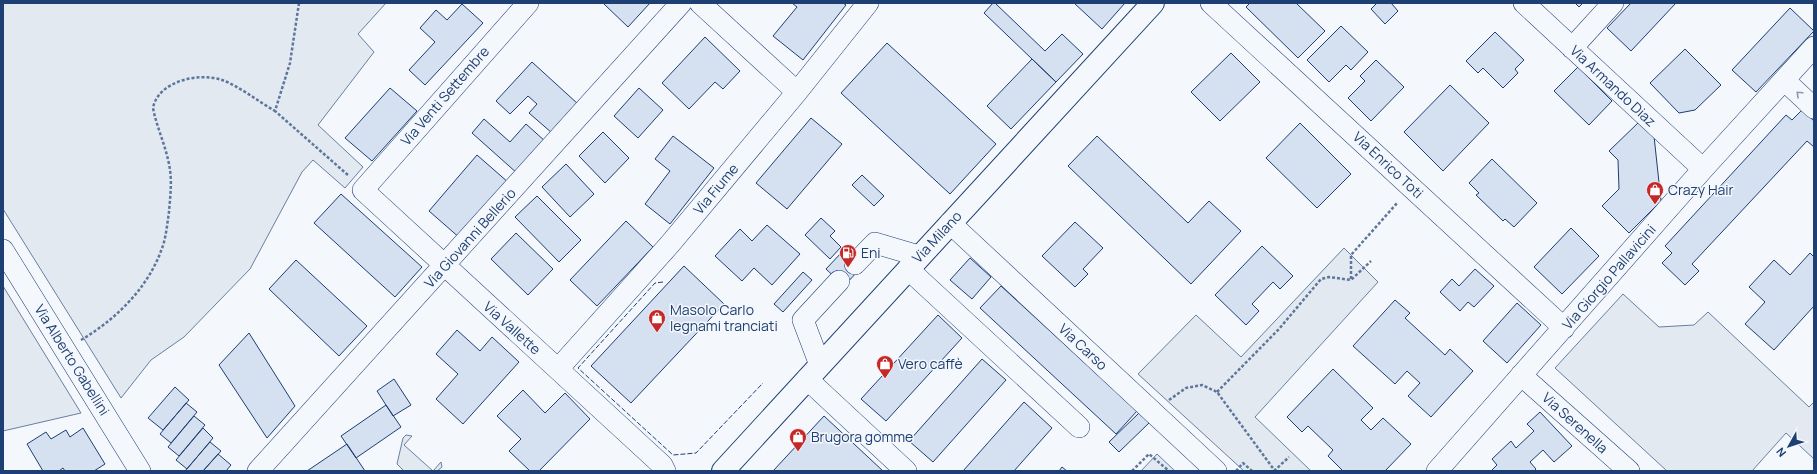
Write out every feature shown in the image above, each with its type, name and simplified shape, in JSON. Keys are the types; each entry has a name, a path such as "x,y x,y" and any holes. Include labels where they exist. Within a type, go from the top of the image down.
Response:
{"main road":[{"name":"Via Milano","path":"722,471 1154,3"}],"street":[{"name":"Via Venti Settembre","path":"363,190 528,3"},
{"name":"Via Giovanni Bellerio","path":"258,471 445,266 681,3"},
{"path":"700,3 797,92"},
{"name":"Via Fiume","path":"558,369 670,244 797,92 868,3"},
{"name":"Via Enrico Toti","path":"1211,3 1564,328"},
{"name":"Via Armando Diaz","path":"1524,3 1703,169"},
{"path":"1572,48 1613,3"},
{"name":"Via Giorgio Pallavicini","path":"1437,471 1703,169 1814,47"},
{"path":"1784,80 1814,108"},
{"name":"Via Vallette","path":"363,190 669,469"},
{"name":"Via Carso","path":"950,223 1216,471"},
{"path":"855,264 875,243 914,262 1079,427"},
{"name":"Via Alberto Gabellini","path":"3,250 140,471"},
{"path":"839,281 803,320 813,372 906,471"},
{"name":"Via Serenella","path":"1521,375 1629,471"}],"path":[{"path":"275,111 290,63 298,3"},
{"path":"78,342 100,328 128,303 146,279 161,251 167,225 171,185 168,160 152,108 158,94 172,85 188,80 212,78 223,80 275,111 363,190"},
{"path":"1351,280 1351,255 1411,187"},
{"path":"1351,280 1371,260"},
{"path":"1217,392 1279,328 1321,279 1329,277 1351,280"},
{"path":"1155,414 1172,398 1186,388 1202,385 1217,392 1274,471 1289,457"},
{"path":"1132,471 1149,454 1169,471"},
{"path":"1236,471 1243,463 1252,471"}],"shaded area":[{"path":"3,3 386,3 358,34 374,52 318,125 363,167 345,188 313,160 302,172 250,269 184,337 151,360 121,398 3,209"},
{"path":"1344,248 1378,282 1255,417 1311,471 1244,471 1138,374 1196,315 1241,357"},
{"path":"3,286 81,413 3,431"},
{"path":"1623,294 1659,327 1694,325 1708,312 1809,407 1814,402 1814,459 1786,433 1752,471 1667,471 1555,368"},
{"path":"406,435 412,436 404,445 433,471 404,471 397,464 403,438"},
{"path":"1157,454 1175,471 1141,471"},
{"path":"441,462 442,467 437,471 433,471"}],"building":[{"path":"650,3 628,27 604,4"},
{"path":"792,3 843,3 846,5 803,60 773,36 797,7"},
{"path":"993,3 995,3 1045,51 1062,34 1083,54 1056,82 984,13"},
{"path":"1074,3 1125,3 1102,29"},
{"path":"1250,3 1296,3 1325,31 1298,58 1246,7"},
{"path":"1377,3 1391,3 1398,11 1385,24 1371,9"},
{"path":"1575,3 1583,3 1579,7"},
{"path":"1631,3 1676,3 1631,51 1607,28"},
{"path":"462,4 483,23 425,85 409,70 435,42 420,28 436,10 447,20"},
{"path":"1790,8 1814,31 1756,92 1732,70"},
{"path":"1341,26 1368,52 1351,70 1346,65 1329,82 1307,60"},
{"path":"1495,32 1524,60 1515,69 1518,73 1503,88 1483,68 1478,73 1466,61"},
{"path":"705,37 740,71 723,89 715,82 689,109 662,83"},
{"path":"887,43 996,144 950,194 841,93"},
{"path":"1685,49 1721,85 1695,110 1679,113 1650,83"},
{"path":"1231,53 1260,82 1220,121 1191,92"},
{"path":"1032,59 1056,82 1011,129 987,106"},
{"path":"1376,60 1404,87 1371,121 1348,98 1365,81 1360,76"},
{"path":"532,62 578,104 552,133 529,113 537,104 528,96 510,114 496,101"},
{"path":"1578,67 1612,101 1589,125 1554,91"},
{"path":"1450,85 1489,123 1443,171 1404,132"},
{"path":"390,88 417,111 372,161 345,138"},
{"path":"639,88 663,110 638,138 614,116"},
{"path":"1802,110 1814,121 1814,147 1807,141 1692,264 1699,271 1685,285 1662,263 1672,253 1665,246 1786,115 1792,120"},
{"path":"811,118 842,144 787,209 756,183"},
{"path":"484,119 510,142 526,124 546,142 518,174 472,133"},
{"path":"1639,122 1654,136 1661,201 1629,233 1602,206 1619,189 1618,160 1609,151"},
{"path":"1300,123 1351,174 1317,208 1266,158"},
{"path":"603,132 629,158 605,183 579,156"},
{"path":"673,136 714,168 670,224 645,204 670,171 655,159"},
{"path":"1097,136 1188,223 1209,201 1241,231 1191,284 1068,166"},
{"path":"477,155 509,183 461,239 429,211"},
{"path":"1492,159 1537,203 1514,227 1505,219 1503,221 1476,195 1479,193 1469,183"},
{"path":"566,164 594,194 570,217 542,187"},
{"path":"862,175 884,196 874,206 852,185"},
{"path":"341,194 422,267 395,297 314,223"},
{"path":"537,196 581,240 559,262 515,217"},
{"path":"821,218 835,231 830,236 841,247 830,259 805,235"},
{"path":"626,221 653,247 597,306 570,280"},
{"path":"1075,222 1103,248 1083,269 1088,274 1075,287 1042,256"},
{"path":"767,225 800,254 772,285 754,268 742,281 715,256 740,229 752,241"},
{"path":"1571,228 1599,256 1562,294 1534,267"},
{"path":"516,233 553,269 528,295 491,259"},
{"path":"1262,246 1293,276 1280,289 1273,282 1252,304 1259,311 1246,325 1215,295"},
{"path":"842,252 860,269 844,286 826,269"},
{"path":"1810,253 1814,257 1814,306 1774,350 1745,324 1765,302 1749,287 1774,260 1790,275"},
{"path":"970,258 991,277 972,299 950,280"},
{"path":"296,260 367,326 339,356 269,289"},
{"path":"684,266 724,304 631,403 591,366"},
{"path":"1475,269 1494,286 1474,307 1468,302 1460,311 1440,292 1452,279 1459,286"},
{"path":"803,272 812,280 783,312 774,304"},
{"path":"1001,286 1137,411 1116,434 980,308"},
{"path":"1395,300 1410,313 1405,318 1445,355 1450,349 1473,371 1431,417 1408,396 1420,383 1407,371 1395,384 1353,346"},
{"path":"1517,303 1541,325 1507,363 1483,341"},
{"path":"938,315 962,338 886,421 861,399"},
{"path":"457,330 480,351 492,337 519,362 463,424 436,399 458,374 436,354"},
{"path":"249,333 295,406 267,438 219,365"},
{"path":"982,359 1006,380 933,462 909,441"},
{"path":"1333,369 1373,408 1361,420 1371,430 1383,418 1411,444 1385,471 1343,471 1328,456 1333,450 1308,426 1302,432 1287,417"},
{"path":"394,379 411,405 393,416 377,391"},
{"path":"175,387 189,400 163,430 148,418"},
{"path":"523,390 545,413 565,393 590,419 539,471 530,471 509,451 521,439 497,416"},
{"path":"1024,402 1052,428 1014,471 963,471"},
{"path":"186,403 197,412 171,443 160,434"},
{"path":"386,405 401,427 356,458 341,436"},
{"path":"1540,412 1572,446 1554,462 1543,450 1530,462 1536,469 1534,471 1491,471 1497,465 1492,459 1511,441 1516,448 1534,431 1527,424"},
{"path":"1139,413 1149,423 1119,452 1109,442"},
{"path":"194,416 205,425 179,456 168,447"},
{"path":"824,416 883,471 773,471"},
{"path":"83,428 105,464 94,471 65,471 63,468 59,471 43,471 27,444 46,432 51,439 66,430 70,437"},
{"path":"203,428 213,438 187,469 176,460"},
{"path":"210,442 221,451 203,471 185,471"},
{"path":"347,444 365,471 307,471"},
{"path":"218,454 231,465 226,471 203,471"},
{"path":"1062,467 1067,471 1059,471"}],"fence":[{"path":"663,282 655,283 578,368 673,455 696,453 763,383"}],"place":[{"name":"Crazy Hair","path":"1655,205"},
{"name":"Eni","path":"848,268"},
{"name":"Masolo Carlo legnami tranciati","path":"657,333"},
{"name":"Vero caffè","path":"885,379"},
{"name":"Brugora gomme","path":"798,452"}]}
